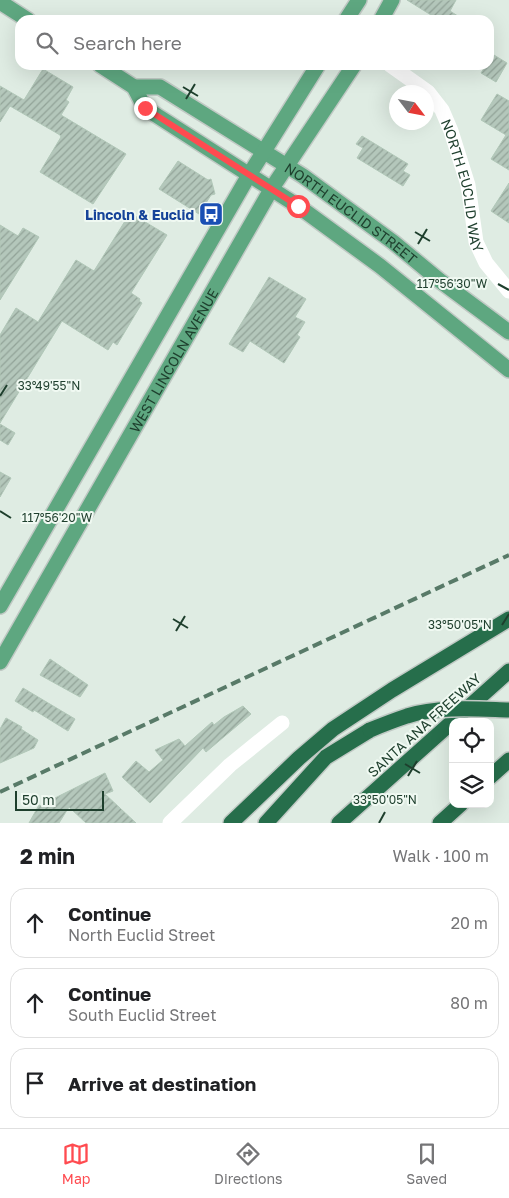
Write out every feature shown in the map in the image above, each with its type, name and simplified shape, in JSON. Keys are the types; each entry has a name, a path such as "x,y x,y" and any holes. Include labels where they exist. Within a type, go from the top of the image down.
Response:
{"highway":[{"path":"231,823 299,758 333,729 392,690 509,619"},
{"name":"SANTA ANA FREEWAY","path":"339,823 509,672"},
{"path":"266,823 326,757 370,730 408,715 435,710 465,708 509,710"},
{"path":"494,773 509,760"},
{"path":"440,823 457,808"}],"main road":[{"path":"349,15 359,0"},
{"path":"384,15 392,0"},
{"path":"0,2 20,15"},
{"path":"108,70 134,86"},
{"name":"WEST LINCOLN AVENUE","path":"0,606 250,174 315,70"},
{"name":"WEST LINCOLN AVENUE","path":"0,662 272,188 351,70"},
{"name":"NORTH EUCLID STREET","path":"509,332 439,280 393,242 287,166 160,87 134,86 145,108 272,188 380,266 509,370"}],"street":[{"name":"NORTH EUCLID WAY","path":"397,70 428,92 442,110 468,185 473,232 476,242 486,264 509,291"},
{"path":"170,823 230,765 282,723"}],"building":[{"path":"407,0 456,0 450,11 456,15 431,15"},
{"path":"494,55 507,63 496,82 481,73 483,70 494,70"},
{"path":"42,70 45,70 73,87 66,100 69,102 61,115 126,154 93,204 40,172 61,137 60,135 10,106 0,122 0,86 24,100"},
{"path":"497,94 509,101 509,170 491,159 506,135 481,120"},
{"path":"362,136 408,164 403,171 410,175 403,186 357,158 363,148 356,144"},
{"path":"178,161 208,180 211,179 215,194 211,195 199,214 159,189"},
{"path":"509,183 509,223 491,211"},
{"path":"130,213 167,235 131,293 140,299 139,301 142,303 117,345 113,342 108,350 62,321 0,423 0,335 16,308 38,322 76,260 94,271"},
{"path":"0,225 18,236 23,228 39,237 0,300"},
{"path":"269,277 306,299 295,317 305,322 297,335 300,337 284,363 250,341 243,352 229,344"},
{"path":"0,424 15,433 8,445 0,440"},
{"path":"0,472 11,478 0,497"},
{"path":"50,659 88,685 80,697 40,675"},
{"path":"23,688 75,719 68,731 34,710 33,712 15,701"},
{"path":"243,706 251,714 206,752 203,748 150,803 122,777 136,761 149,772 163,760 155,750 179,739 185,746 212,722 214,725"},
{"path":"6,718 22,727 21,729 38,740 34,748 0,763 0,729"},
{"path":"105,773 113,791 105,794 136,823 86,823 69,807 59,823 29,823 39,805 43,807 47,802"}],"railway":[{"path":"0,792 509,555"}],"place":[{"name":"Lincoln & Euclid","path":"211,214"}],"route":[{"path":"145,108 298,206"}]}
